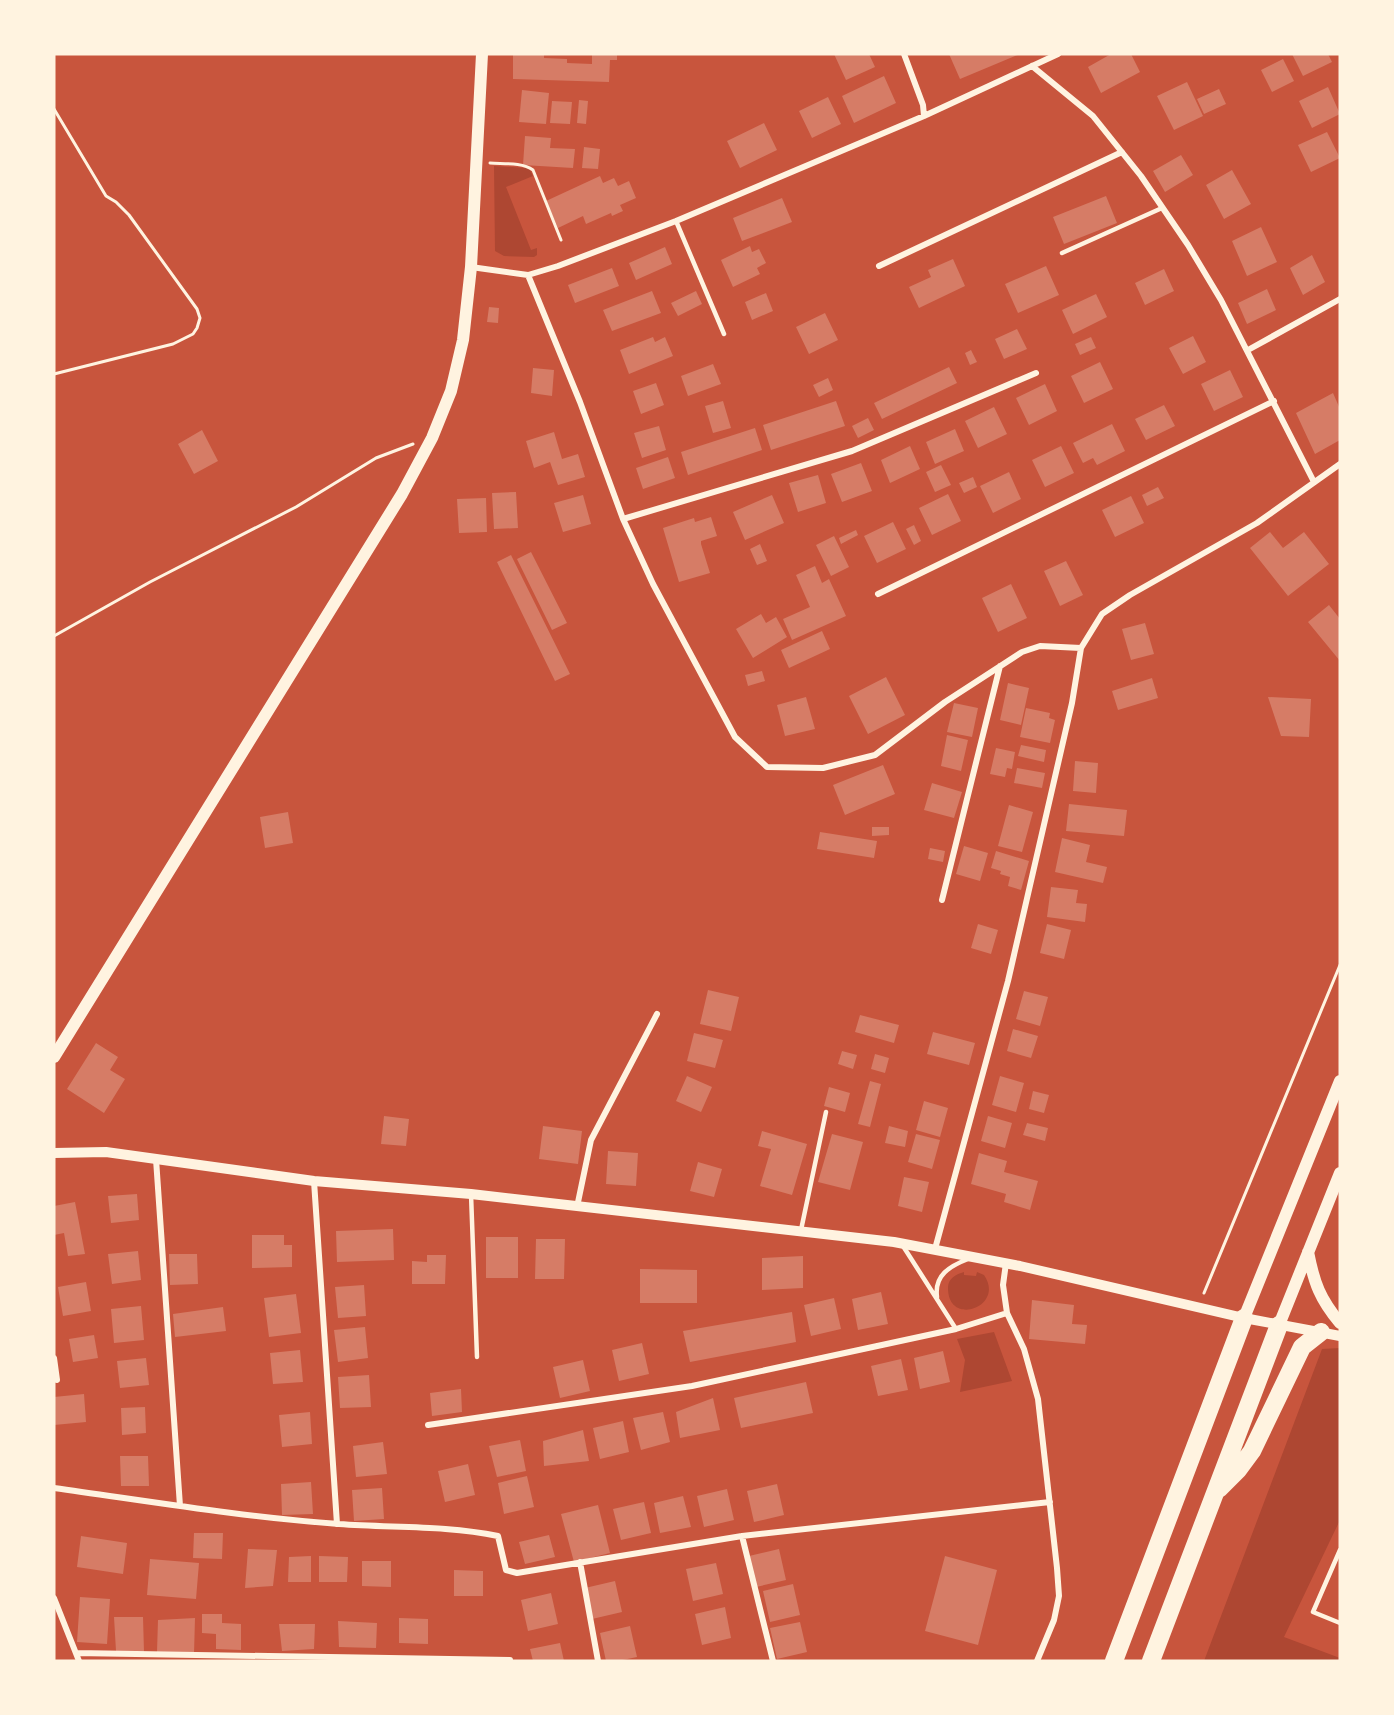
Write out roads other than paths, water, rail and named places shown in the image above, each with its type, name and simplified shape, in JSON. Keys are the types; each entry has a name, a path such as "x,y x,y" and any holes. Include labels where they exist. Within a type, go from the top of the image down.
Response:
{"highway":[{"path":"1114,1661 1244,1318"},
{"path":"1151,1661 1279,1325"},
{"path":"1214,1494 1238,1470 1252,1451 1297,1356 1320,1332"}],"main road":[{"path":"54,1057 402,494 432,438 451,391 463,339 471,267 482,54"},
{"path":"1244,1318 1340,1081"},
{"path":"1279,1325 1340,1173"},
{"path":"1308,1252 1318,1293 1340,1323"}],"street":[{"path":"904,54 923,105 924,116"},
{"path":"471,267 528,275 558,266 676,221 924,116 1032,66 1046,56 1058,54"},
{"path":"1032,66 1093,116 1141,176 1188,245 1248,350 1314,482"},
{"path":"879,266 1122,152"},
{"path":"528,275 580,402 623,519 653,584 735,737 767,767 823,768 875,755 945,702 1022,652 1040,646 1081,648"},
{"path":"1248,350 1340,299"},
{"path":"623,519 852,451 1035,373"},
{"path":"878,594 1274,401"},
{"path":"935,1249 1008,981 1072,703 1081,648 1102,614 1130,595 1257,523 1340,464"},
{"path":"942,900 1000,665"},
{"path":"577,1207 591,1140 657,1014"},
{"path":"54,1154 106,1152 314,1181 471,1194 898,1242 1006,1263 1244,1318 1340,1336"},
{"path":"156,1159 180,1506"},
{"path":"314,1181 337,1524"},
{"path":"1006,1263 1003,1285 1007,1313 1024,1349 1038,1399 1059,1596 1054,1620 1037,1661"},
{"path":"428,1425 692,1386 956,1329 1007,1313"},
{"path":"54,1358 57,1380"},
{"path":"54,1488 180,1506 337,1524 474,1531 498,1536 506,1570 517,1573 742,1536 1050,1503"},
{"path":"742,1536 773,1661"},
{"path":"580,1562 598,1661"},
{"path":"54,1598 79,1661"},
{"path":"76,1653 510,1660"}],"lane":[{"path":"1062,253 1162,208"},
{"path":"676,221 724,334"},
{"path":"801,1230 826,1112"},
{"path":"471,1194 477,1357"},
{"path":"898,1242 909,1254 956,1329"},
{"path":"938,1300 937,1283 941,1275 959,1262 973,1257"},
{"path":"1340,1550 1313,1611 1340,1623"}]}
